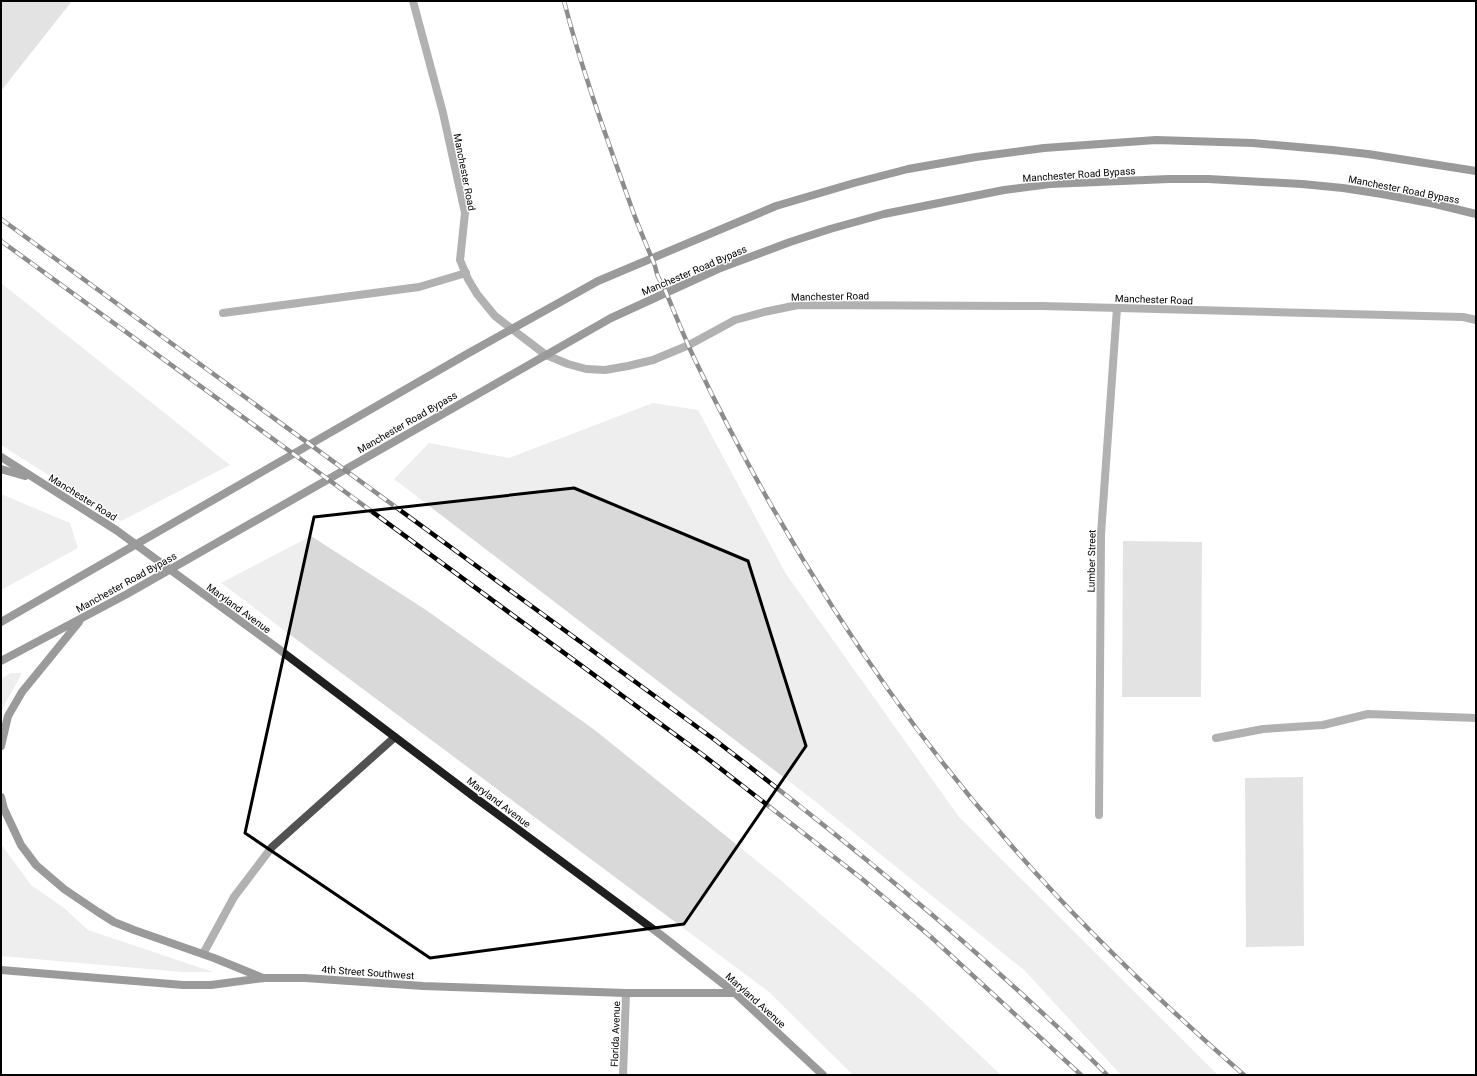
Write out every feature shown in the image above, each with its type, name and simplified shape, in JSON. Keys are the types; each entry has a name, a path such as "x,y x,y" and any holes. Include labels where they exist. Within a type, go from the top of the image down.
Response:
{"main road":[{"path":"1,622 467,354 598,282 776,206 894,173 976,156 1044,148 1156,140 1253,143 1332,150 1375,155 1476,171"},
{"name":"Manchester Road Bypass","path":"1,661 127,594 611,318 718,269 790,242 884,214 1004,190 1050,184 1116,180 1208,179 1302,184 1382,194 1476,214"},
{"name":"Manchester Road","path":"1,457 116,530 152,557"},
{"path":"1,469 34,478"},
{"name":"Maryland Avenue","path":"152,557 276,647 661,935 735,993 823,1075"},
{"path":"1,746 8,716 22,692 81,618"},
{"path":"1,798 21,845 36,865 64,889 114,922 264,978"},
{"name":"4th Street Southwest","path":"1,970 183,985 211,985 264,978 305,978 423,986 626,993 735,993"}],"street":[{"name":"Manchester Road","path":"413,1 443,113 465,213 460,260 478,294 495,316 546,355 568,364 586,369 598,370 628,366 652,360 689,345 735,320 798,305 1042,306 1463,317 1476,320"},
{"path":"223,313 419,287 466,273"},
{"name":"Lumber Street","path":"1099,815 1101,534 1117,308"},
{"path":"1216,738 1263,729 1323,725 1368,714 1476,718"},
{"path":"203,954 234,897 272,847 395,737"},
{"name":"Florida Avenue","path":"623,1075 626,993"}],"highlighted area":[{"path":"574,488 748,561 806,746 684,924 430,958 245,833 314,517"}],"shaded area":[{"path":"1,283 230,465 121,521 1,445"},
{"path":"653,403 698,410 786,574 959,817 1218,1075 1121,1075 1024,970 812,799 394,479 429,443 509,458"},
{"path":"1,494 70,523 78,548 1,590"},
{"path":"311,536 426,610 596,731 778,878 920,999 1001,1075 853,1075 769,992 221,583"},
{"path":"11,673 22,673 1,711 1,679"},
{"path":"1,844 31,885 64,908 88,930 213,972 182,972 1,956"}],"building":[{"path":"1,1 72,1 1,91"},
{"path":"1123,541 1202,542 1201,697 1122,697"},
{"path":"1303,777 1304,946 1246,947 1245,778"}],"railway":[{"path":"564,1 587,79 631,206 658,276 687,343 727,425 761,487 834,610 915,727 959,783 1032,869 1090,931 1150,990 1244,1075"},
{"path":"1,219 757,772 920,904 1082,1049 1107,1075"},
{"path":"1,241 703,755 861,878 931,937 1081,1075"}]}
